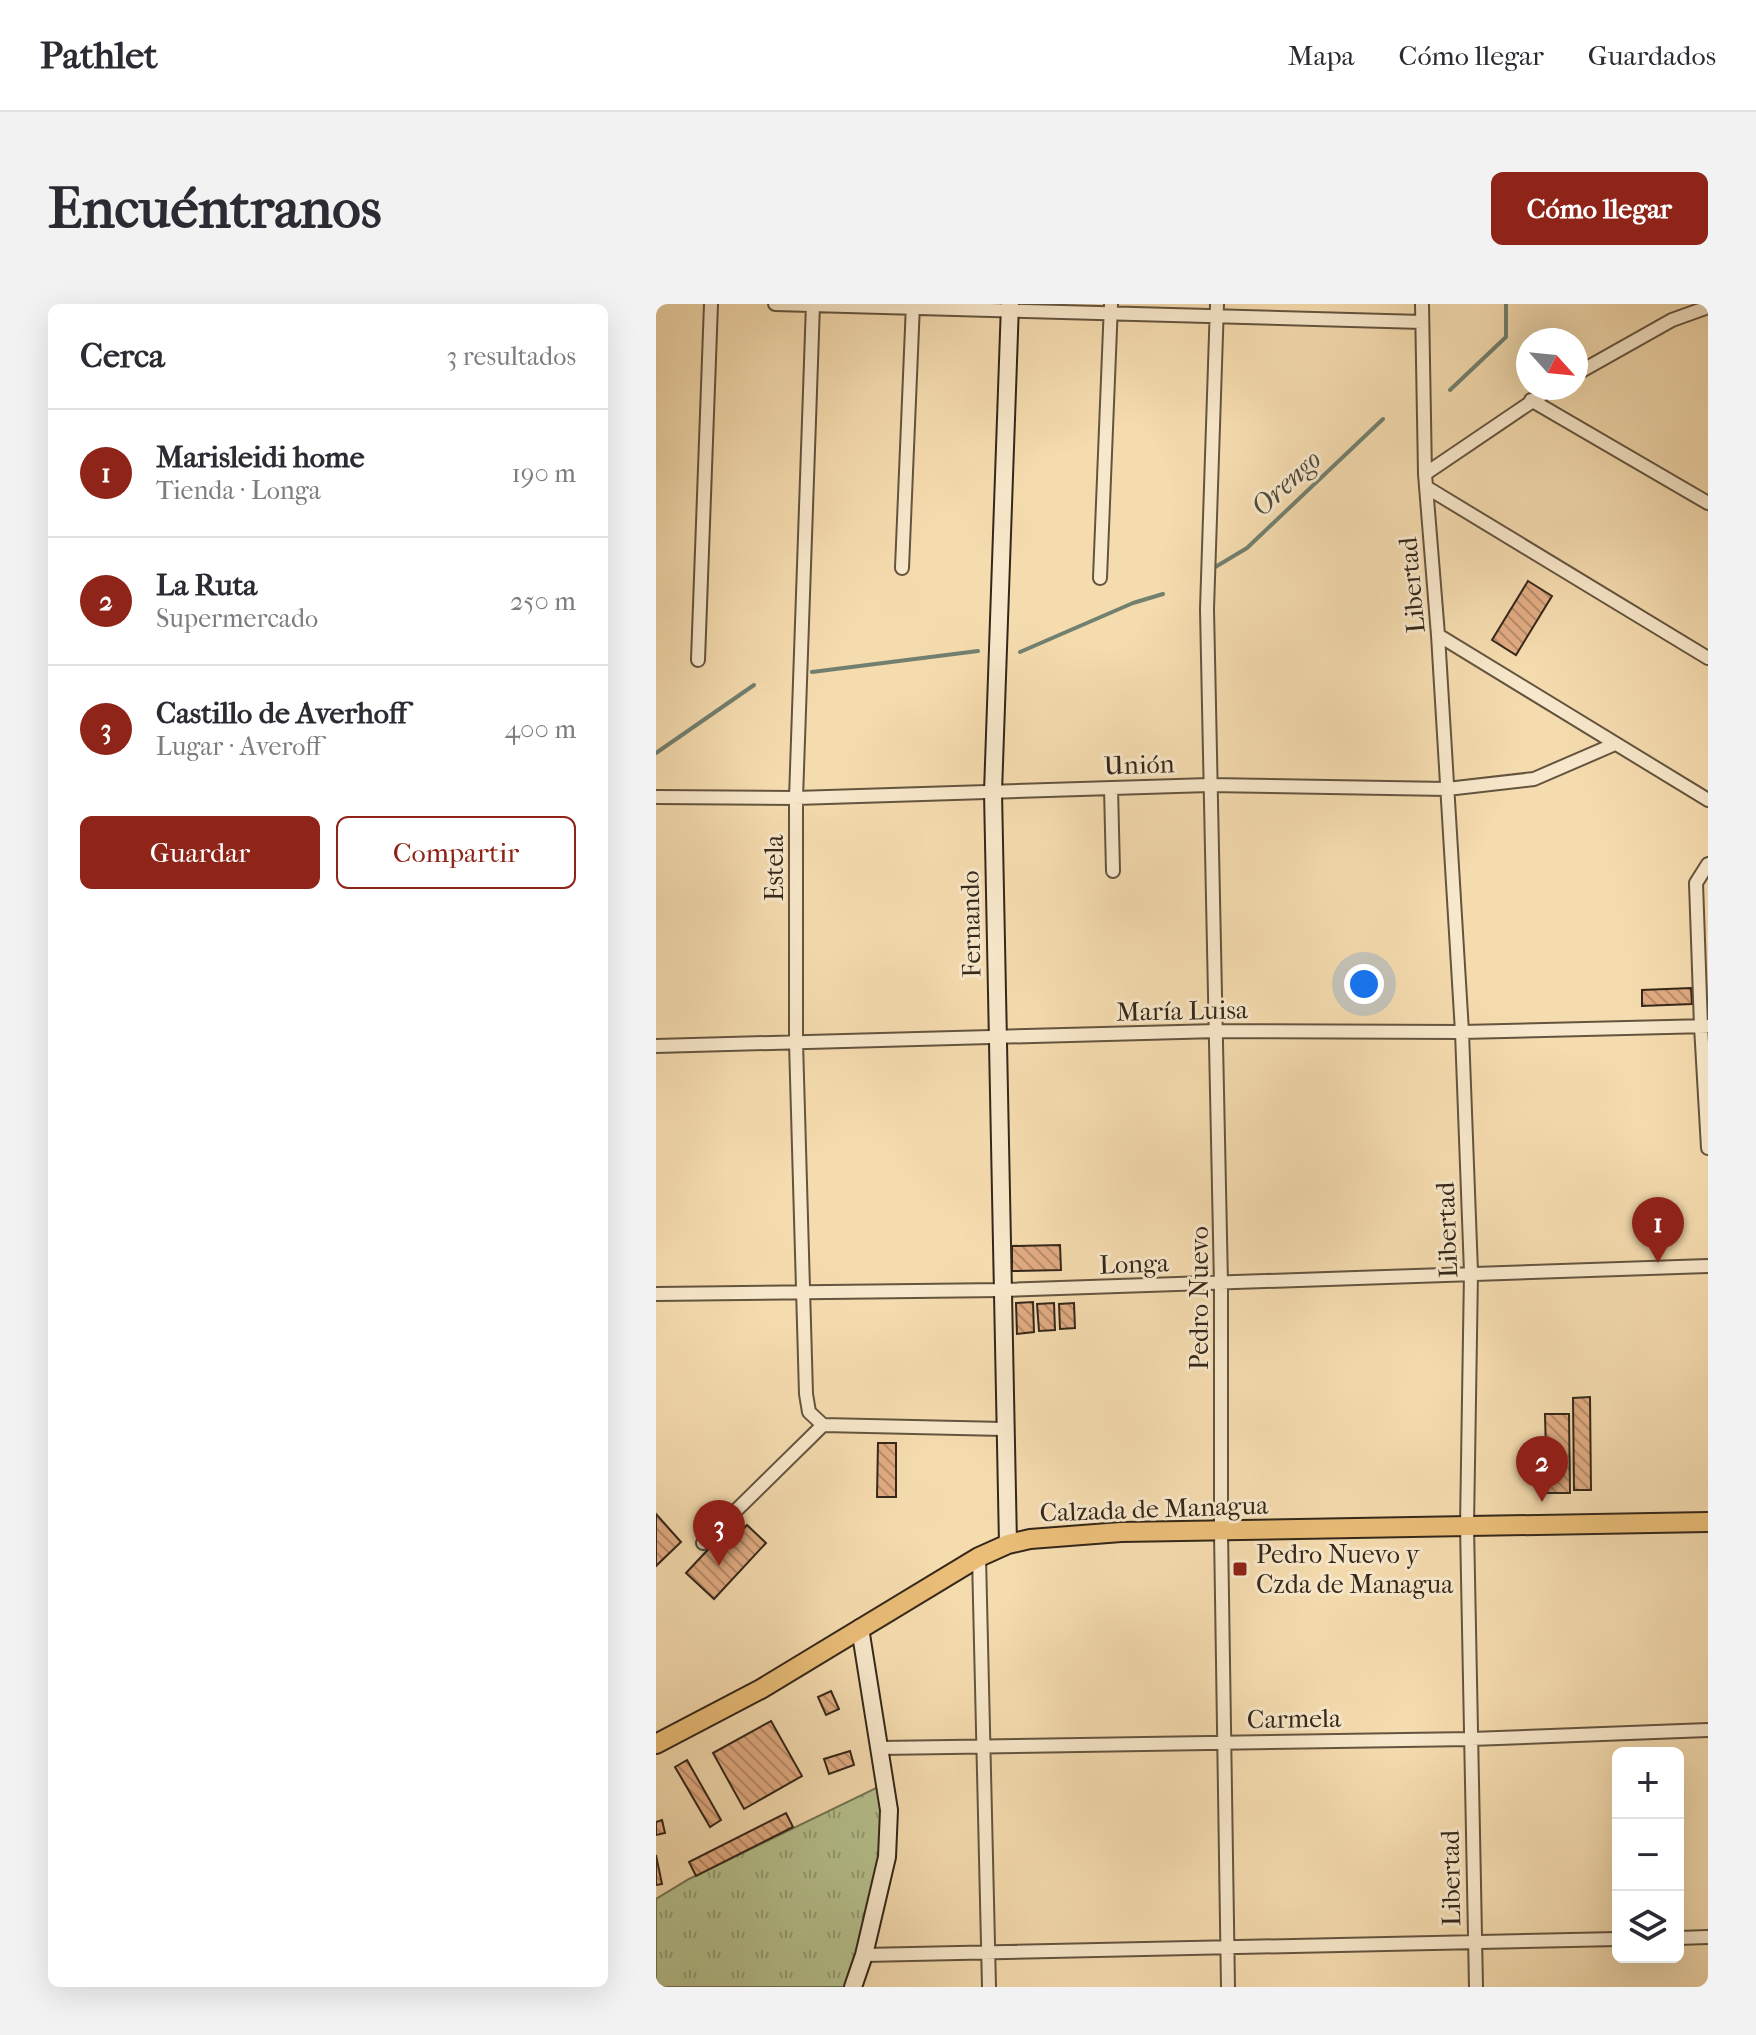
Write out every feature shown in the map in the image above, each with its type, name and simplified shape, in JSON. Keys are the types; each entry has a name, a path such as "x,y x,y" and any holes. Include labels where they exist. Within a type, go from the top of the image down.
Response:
{"main road":[{"name":"Calzada de Managua","path":"656,1744 761,1689 979,1557 1008,1544 1087,1533 1708,1522"}],"street":[{"path":"698,660 711,304"},
{"path":"775,304 1217,310 1313,319 1422,322"},
{"name":"Estela","path":"813,304 796,798 796,1042 806,1394 809,1412 823,1425"},
{"path":"1313,319 1314,304"},
{"name":"Libertad","path":"1422,304 1426,480 1462,1032 1471,1272 1467,1526 1476,1987"},
{"path":"902,568 913,306"},
{"name":"Fernando","path":"1008,1544 993,792 1010,307"},
{"path":"1588,367 1672,320 1708,307"},
{"path":"1100,578 1111,309"},
{"name":"Pedro Nuevo","path":"1217,310 1207,609 1221,1284 1221,1532 1228,1987"},
{"path":"1708,503 1531,400 1426,480 1708,658"},
{"path":"1438,635 1708,800"},
{"name":"Unión","path":"656,797 796,798 1209,785 1447,789 1534,779 1615,744"},
{"path":"1111,788 1113,871"},
{"path":"1708,864 1696,883 1708,1148"},
{"name":"María Luisa","path":"656,1046 1217,1031 1462,1032 1704,1026"},
{"name":"Longa","path":"656,1294 1002,1290 1708,1266"},
{"path":"703,1543 823,1425 1004,1429"},
{"path":"979,1557 989,1987"},
{"path":"853,1987 864,1955 887,1857 889,1810 860,1628"},
{"name":"Carmela","path":"880,1748 1471,1739 1708,1730"},
{"path":"1684,1938 1708,1937"},
{"path":"864,1955 1612,1939"}],"green space":[{"path":"878,1787 884,1802 884,1835 856,1963 845,1987 656,1987 656,1899 689,1879"}],"building":[{"path":"1528,581 1552,596 1516,655 1492,640"},
{"path":"1691,988 1692,1004 1642,1006 1642,990"},
{"path":"1060,1245 1061,1270 1012,1271 1012,1246"},
{"path":"1033,1302 1034,1332 1017,1334 1016,1303"},
{"path":"1054,1303 1055,1330 1039,1331 1037,1304"},
{"path":"1074,1303 1075,1328 1060,1329 1059,1304"},
{"path":"1590,1397 1591,1490 1574,1490 1573,1398"},
{"path":"1545,1414 1569,1414 1570,1493 1547,1493"},
{"path":"878,1443 896,1443 896,1497 877,1497"},
{"path":"656,1514 681,1542 656,1566"},
{"path":"747,1525 766,1543 714,1599 686,1573 716,1541 725,1549"},
{"path":"831,1691 839,1709 826,1715 818,1697"},
{"path":"771,1721 802,1776 744,1809 713,1753"},
{"path":"850,1751 854,1765 829,1774 824,1759"},
{"path":"687,1760 721,1820 710,1827 675,1767"},
{"path":"786,1813 793,1827 696,1876 689,1862"},
{"path":"662,1820 665,1833 656,1835 656,1822"},
{"path":"656,1855 662,1884 656,1885"}],"waterway":[{"name":"Orengo","path":"1450,390 1506,337 1506,304"},
{"name":"Orengo","path":"1212,569 1247,548 1383,419"},
{"name":"Orengo","path":"1020,652 1133,603 1163,594"},
{"name":"Orengo","path":"812,672 978,651"},
{"name":"Orengo","path":"656,753 754,685"}],"place":[{"name":"Marisleidi home","path":"1658,1263"},
{"name":"La Ruta","path":"1542,1502"},
{"name":"Castillo de Averhoff","path":"719,1566"},
{"name":"Pedro Nuevo y Czda de Managua","path":"1240,1569"}]}
